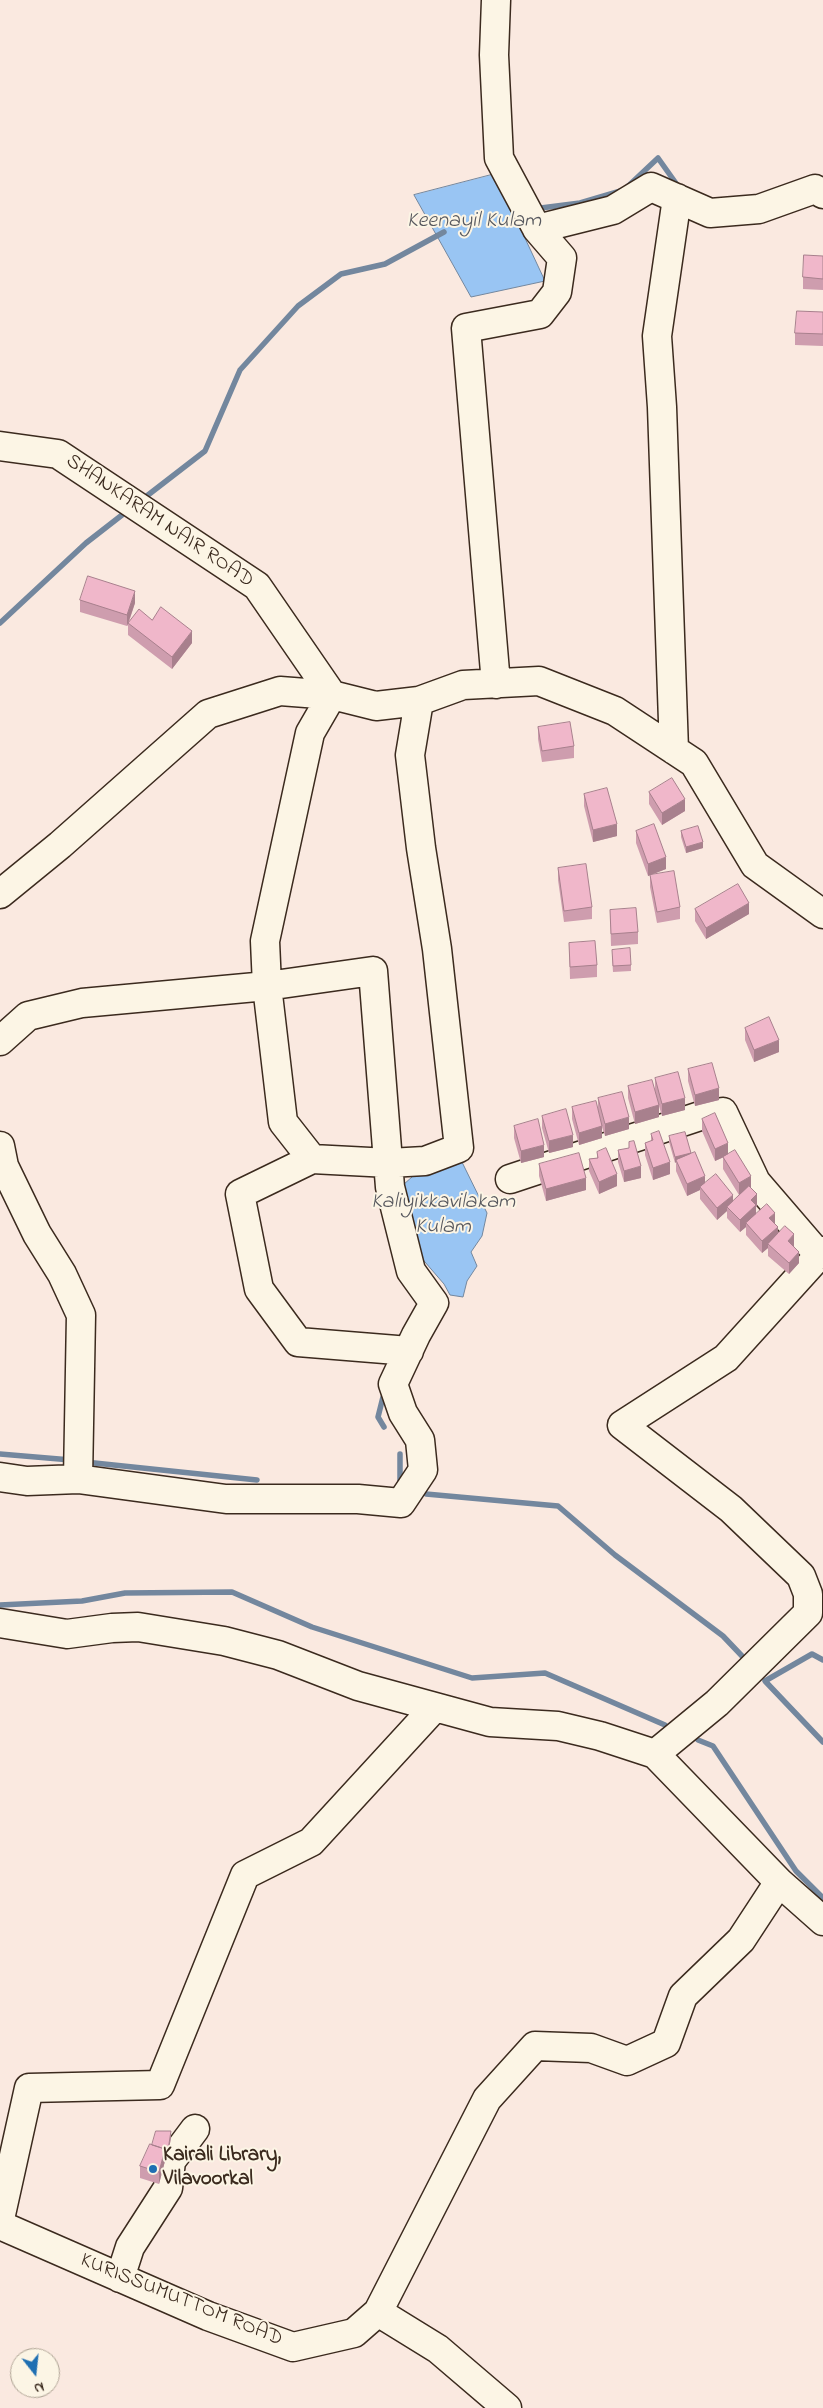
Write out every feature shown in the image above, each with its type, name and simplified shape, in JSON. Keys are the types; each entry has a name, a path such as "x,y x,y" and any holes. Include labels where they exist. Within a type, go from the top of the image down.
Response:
{"street":[{"path":"496,0 494,80 499,158 531,217 562,258 557,292 540,314 466,328 496,684"},
{"path":"531,217 613,210 651,188 710,213 759,209 815,189 823,194"},
{"path":"674,750 662,407 657,336 677,198"},
{"name":"SHANKARAM NAIR ROAD","path":"0,446 58,454 257,586 332,695"},
{"path":"0,894 60,846 208,714 280,691 332,695 376,706 419,701 463,685 540,681 615,711 694,763 755,865 823,914"},
{"path":"312,1159 283,1122 267,986 265,941 310,733 332,695"},
{"path":"409,1351 298,1342 259,1288 240,1194 312,1159 389,1163 426,1161 459,1148 437,949 421,848 410,755 419,701"},
{"path":"0,1041 28,1016 82,1003 267,986 373,971 390,1187 411,1271 434,1303 393,1384 403,1413 420,1440 423,1470 401,1503 358,1499 226,1499 79,1467 28,1481 0,1477"},
{"path":"510,1179 700,1116 723,1112 756,1182 821,1253 726,1358 622,1425 731,1508 801,1576 808,1594 808,1613 718,1703 655,1754"},
{"path":"0,1146 4,1166 37,1234 62,1274 82,1315 79,1467"},
{"path":"0,1623 67,1634 112,1628 138,1627 224,1641 278,1655 358,1686 490,1722 558,1726 600,1736 655,1754 779,1882 823,1920"},
{"path":"0,2219 29,2088 160,2084 245,1875 311,1842 435,1707"},
{"path":"507,2408 438,2349 378,2312 487,2099 535,2046 591,2048 628,2061 666,2044 683,1996 741,1940 779,1882"},
{"path":"120,2278 130,2248 168,2188 171,2160 195,2129"},
{"name":"KURISSUMUTTOM ROAD","path":"0,2225 208,2316 293,2347 354,2333 378,2312"}],"water":[{"name":"Keenayil Kulam","path":"495,174 545,281 471,297 414,195"},
{"name":"Kaliyikkavilakam Kulam","path":"460,1158 487,1213 482,1236 471,1252 477,1266 467,1281 463,1297 450,1295 444,1284 412,1247 403,1185 422,1168"}],"building":[{"path":"804,255 823,256 823,279 803,277"},
{"path":"797,311 823,312 823,334 795,333"},
{"path":"88,576 135,591 127,615 80,600"},
{"path":"161,607 192,631 172,657 128,623 139,609 152,620"},
{"path":"570,722 574,746 542,751 538,727"},
{"path":"672,778 685,799 662,813 649,792"},
{"path":"607,788 617,824 593,830 584,794"},
{"path":"654,824 666,857 648,864 636,831"},
{"path":"698,826 703,842 686,847 681,831"},
{"path":"586,864 592,907 564,911 558,868"},
{"path":"674,871 680,907 657,912 650,875"},
{"path":"738,884 749,903 706,928 695,909"},
{"path":"636,908 638,932 611,934 610,910"},
{"path":"595,941 597,965 570,967 569,943"},
{"path":"630,948 631,965 613,966 612,950"},
{"path":"769,1017 779,1040 754,1050 745,1028"},
{"path":"712,1063 719,1088 695,1095 688,1069"},
{"path":"678,1072 685,1098 662,1104 655,1078"},
{"path":"652,1080 659,1105 635,1112 628,1086"},
{"path":"622,1092 629,1117 605,1124 598,1098"},
{"path":"596,1101 602,1126 579,1133 572,1107"},
{"path":"566,1109 573,1135 549,1141 542,1116"},
{"path":"715,1113 728,1143 715,1149 702,1119"},
{"path":"538,1119 544,1145 521,1151 514,1126"},
{"path":"659,1131 670,1162 653,1168 645,1143 653,1140 651,1134"},
{"path":"685,1132 691,1153 675,1157 669,1136"},
{"path":"634,1141 641,1166 624,1171 618,1150 629,1148 629,1142"},
{"path":"606,1148 617,1174 599,1182 589,1159 598,1158 597,1152"},
{"path":"735,1150 751,1176 739,1183 723,1157"},
{"path":"695,1152 705,1176 687,1184 676,1160"},
{"path":"579,1153 586,1178 546,1189 539,1164"},
{"path":"716,1174 733,1195 717,1208 700,1187"},
{"path":"749,1186 757,1194 751,1200 756,1205 740,1220 727,1207"},
{"path":"767,1204 775,1213 769,1218 778,1227 762,1241 746,1223"},
{"path":"785,1226 794,1234 788,1241 799,1252 789,1263 768,1244"},
{"path":"156,2131 171,2131 168,2150 152,2145"},
{"path":"150,2144 165,2149 159,2172 140,2166"}],"waterway":[{"path":"533,209 580,203 624,190 658,158 680,189"},
{"path":"148,495 205,451 240,370 298,306 341,274 385,264 444,232"},
{"path":"0,623 86,543 122,515"},
{"path":"383,1397 378,1417 384,1427"},
{"path":"0,1454 71,1460"},
{"path":"400,1454 400,1486"},
{"path":"85,1462 257,1480"},
{"path":"426,1494 558,1506 615,1555 723,1636 742,1656"},
{"path":"0,1605 82,1601 125,1593 232,1592 312,1627 472,1678 545,1673 665,1725"},
{"path":"823,1660 812,1654 765,1681 823,1742"},
{"path":"698,1740 713,1746 796,1871 823,1898"}],"place":[{"name":"Kairali Library, Vilavoorkal","path":"153,2169"}]}
